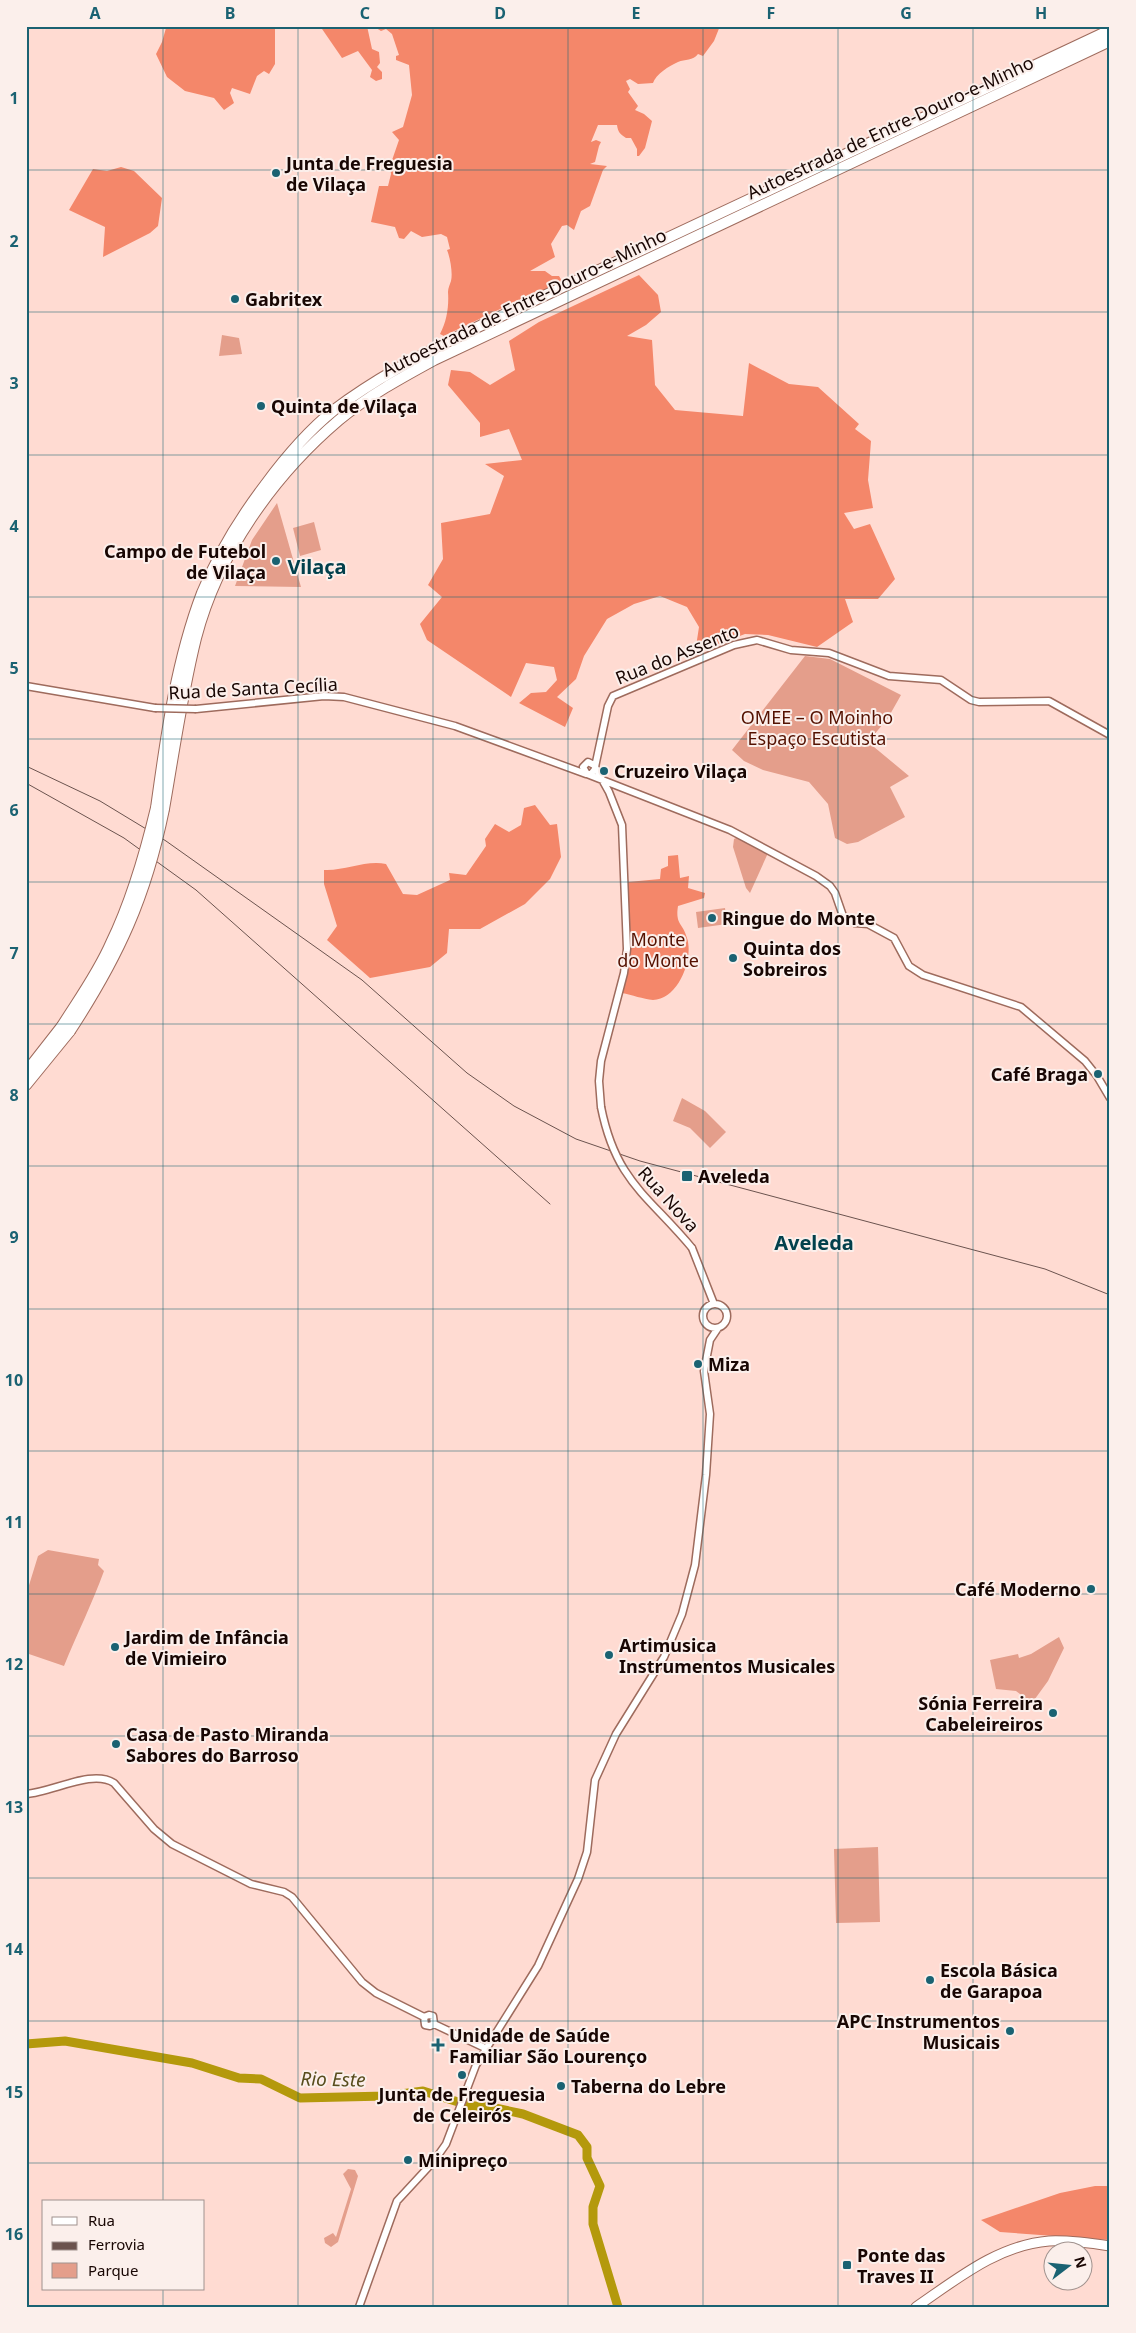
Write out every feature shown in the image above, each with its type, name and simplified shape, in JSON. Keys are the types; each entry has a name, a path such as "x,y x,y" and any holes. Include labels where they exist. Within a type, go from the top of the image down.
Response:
{"highway":[{"name":"Autoestrada de Entre-Douro-e-Minho","path":"536,305 1110,30"},
{"name":"Autoestrada de Entre-Douro-e-Minho","path":"26,1085 66,1028 125,912 160,808 179,674 202,593 223,549 249,506 279,465 305,437 333,411 372,384 412,360 536,305 1110,41"},
{"name":"Autoestrada de Entre-Douro-e-Minho","path":"26,1072 66,1028"}],"main road":[{"path":"916,2307 984,2262 1015,2248 1034,2243 1058,2241 1110,2246"}],"street":[{"name":"Rua do Assento","path":"595,768 608,706 614,696 734,645 757,640 791,650 829,653 889,676 941,680 971,700 979,702 1049,701 1110,735"},
{"name":"Rua de Santa Cecília","path":"26,686 155,708 196,710 324,696 344,697 454,726 587,774 730,830 825,882 835,893 843,916 855,923 868,924 894,938 909,966 923,975 1021,1008 1085,1061 1097,1076 1110,1098"},
{"name":"Rua do Assento","path":"586,762 600,744"},
{"name":"Rua de Santa Cecília","path":"562,765 586,762"},
{"path":"586,762 592,762 595,768 591,774 587,774 582,767 586,762"},
{"name":"Rua Nova","path":"595,768 604,781 622,825 627,949 624,973 601,1061 600,1095 606,1131 616,1158 629,1180 692,1248 710,1295 711,1304"},
{"path":"359,2307 397,2202 436,2159 446,2144 476,2065 538,1966 578,1879 587,1852 595,1780 616,1734 664,1657 682,1614 692,1582 701,1524 708,1458 710,1414 704,1371 710,1340 707,1325 702,1315 711,1304 722,1306 727,1313 726,1322 718,1328 710,1340"},
{"path":"707,1325 712,1328 718,1328"},
{"path":"26,1794 41,1793 96,1777 108,1779 114,1783 154,1829 172,1844 251,1884 284,1892 292,1897 362,1982 376,1993 424,2017 433,2016 433,2024 485,2048"}],"green space":[{"path":"178,26 275,26 275,64 269,74 264,71 257,76 250,94 232,88 230,93 234,103 224,110 214,98 185,91 167,77 156,54 166,28"},
{"path":"320,26 367,26 372,49 379,52 380,63 377,67 382,72 382,79 376,81 370,77 372,70 358,51 342,58"},
{"path":"373,26 720,26 714,41 703,56 698,54 694,58 671,66 660,73 653,83 638,84 630,79 626,81 630,89 628,92 638,106 635,110 644,114 652,121 645,148 639,156 637,156 637,149 631,138 626,138 621,134 617,125 598,125 591,142 596,140 601,142 595,162 590,164 607,166 603,170 590,206 581,211 574,230 567,225 562,226 551,244 555,257 530,271 545,271 552,276 559,276 563,283 523,298 444,336 440,334 447,313 448,291 452,278 447,250 450,249 447,237 441,234 422,237 411,231 404,239 399,238 395,227 371,222 379,186 388,186 391,174 390,166 399,140 392,132 403,127 412,95 409,65 396,60 396,56 399,55 392,34 386,29 381,31"},
{"path":"121,167 134,171 162,198 158,226 150,233 103,257 105,227 69,210 93,169 107,171"},
{"path":"639,275 658,295 661,312 646,325 627,336 652,340 655,385 675,410 743,416 749,363 789,384 818,387 859,424 855,429 871,441 868,480 873,508 844,513 854,529 870,524 895,579 878,599 845,599 853,622 817,647 768,635 745,634 695,653 699,627 687,607 660,596 634,604 607,619 584,656 576,679 557,697 573,708 565,727 519,703 531,693 546,692 557,680 554,667 526,663 511,697 427,640 420,624 442,597 428,585 443,559 441,523 490,514 504,476 485,464 522,460 509,429 480,437 480,423 448,385 451,370 470,372 490,385 515,370 509,341 539,322"},
{"path":"222,335 239,338 242,354 219,356"},
{"path":"277,503 301,587 235,586 252,540"},
{"path":"314,522 321,550 300,556 293,528"},
{"name":"OMEE – O Moinho Espaço Escutista","path":"805,656 830,659 901,695 888,718 868,742 909,776 890,787 905,817 858,842 847,844 835,838 828,804 809,782 763,770 744,761 732,750"},
{"path":"535,805 550,825 557,824 561,857 550,879 525,904 480,929 449,929 447,953 430,967 370,978 327,940 337,926 324,884 324,870 371,863 386,864 403,894 417,895 450,880 449,873 466,875 486,846 485,839 495,824 509,832 521,825 524,808"},
{"path":"738,837 768,853 750,893 746,888 733,847 734,839"},
{"name":"Monte do Monte","path":"678,855 680,878 689,876 688,888 705,893 704,898 678,906 678,921 685,933 689,947 686,967 682,977 677,986 662,998 645,999 622,993 628,960 628,882 660,879 661,869 668,866 668,856"},
{"name":"Ringue do Monte","path":"725,908 727,924 698,928 696,912"},
{"path":"682,1098 705,1111 726,1132 710,1148 690,1128 673,1121"},
{"path":"48,1550 99,1559 98,1565 104,1571 64,1666 26,1653 26,1595 38,1556"},
{"path":"1059,1637 1064,1648 1048,1681 1032,1703 1016,1691 996,1689 990,1660 1018,1654 1019,1658 1031,1654"},
{"path":"878,1847 880,1922 836,1923 834,1849"},
{"path":"348,2169 355,2170 358,2176 338,2242 331,2247 325,2243 324,2238 333,2233 336,2237 351,2189 343,2174"},
{"path":"1095,2186 1110,2186 1110,2240 1000,2232 981,2220 1060,2193"}],"waterway":[{"name":"Rio Este","path":"26,2044 65,2041 192,2063 239,2078 261,2079 300,2098 386,2096 423,2091 471,2106 486,2106 523,2114 578,2135 587,2147 587,2158 600,2186 593,2207 593,2224 618,2307"}],"railway":[{"path":"26,766 100,801 166,841 362,980 467,1073 514,1106 576,1139 640,1161 1045,1269 1110,1295"},
{"path":"26,783 124,838 196,890 550,1204"}],"place":[{"name":"Junta de Freguesia de Vilaça","path":"276,173"},
{"name":"Gabritex","path":"235,299"},
{"name":"Quinta de Vilaça","path":"261,406"},
{"name":"Campo de Futebol de Vilaça","path":"276,561"},
{"name":"Cruzeiro Vilaça","path":"604,771"},
{"name":"Ringue do Monte","path":"712,918"},
{"name":"Quinta dos Sobreiros","path":"733,958"},
{"name":"Café Braga","path":"1098,1074"},
{"name":"Aveleda","path":"687,1176"},
{"name":"Miza","path":"698,1364"},
{"name":"Café Moderno","path":"1091,1589"},
{"name":"Jardim de Infância de Vimieiro","path":"115,1647"},
{"name":"Artimusica Instrumentos Musicales","path":"609,1655"},
{"name":"Sónia Ferreira Cabeleireiros","path":"1053,1713"},
{"name":"Casa de Pasto Miranda Sabores do Barroso","path":"116,1744"},
{"name":"Escola Básica de Garapoa","path":"930,1980"},
{"name":"APC Instrumentos Musicais","path":"1010,2031"},
{"name":"Unidade de Saúde Familiar São Lourenço","path":"438,2045"},
{"name":"Junta de Freguesia de Celeirós","path":"462,2075"},
{"name":"Taberna do Lebre","path":"561,2086"},
{"name":"Minipreço","path":"408,2160"},
{"name":"Ponte das Traves II","path":"847,2265"}],"district":[{"name":"Vilaça","path":"317,566"},
{"name":"Aveleda","path":"814,1242"}]}
